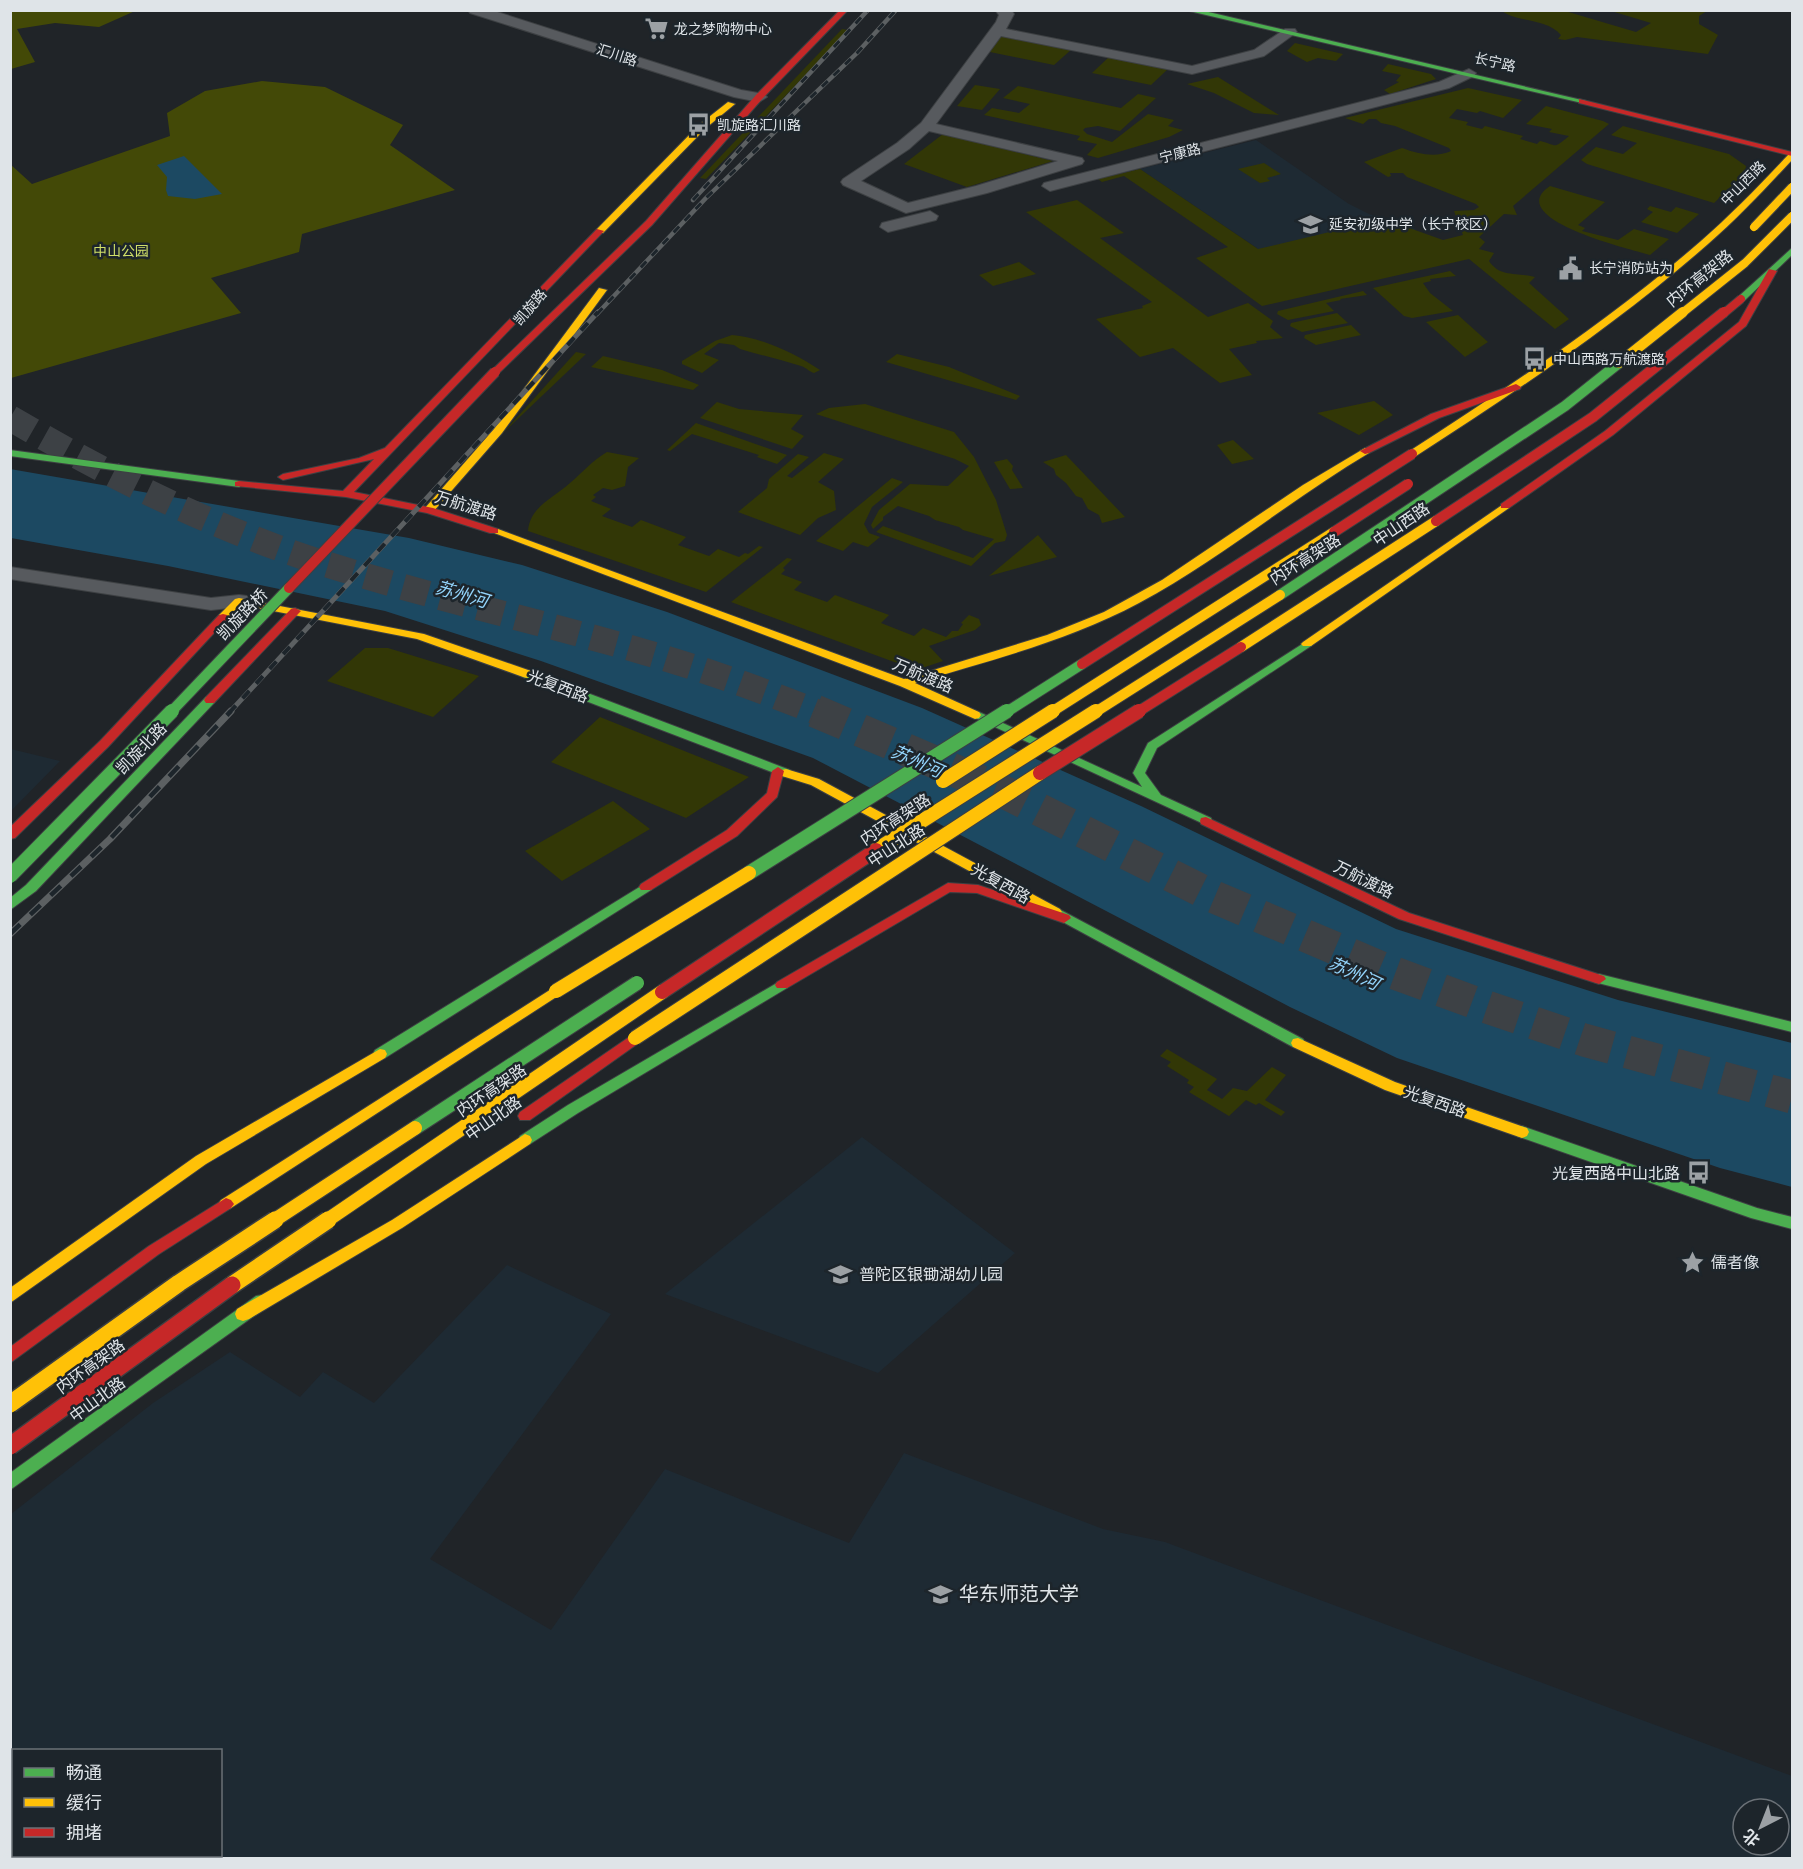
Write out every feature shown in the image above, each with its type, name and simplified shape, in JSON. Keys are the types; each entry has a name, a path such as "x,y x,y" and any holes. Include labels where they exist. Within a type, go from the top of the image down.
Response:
{"main road":[{"name":"凯旋路","path":"495,372 649,223 759,97 845,10"},
{"name":"长宁路","path":"1188,10 1290,32 1471,64 1792,155"},
{"path":"1251,10 1319,26"},
{"name":"凯旋路","path":"495,372 756,78"},
{"name":"凯旋路","path":"346,494 703,126 735,99"},
{"name":"中山西路","path":"10,1356 154,1251 556,991 936,757 1516,387 1668,273 1744,206 1792,155"},
{"name":"内环高架路","path":"1746,235 1792,187"},
{"name":"内环高架路","path":"10,1446 205,1304 782,911 1080,719 1337,559 1565,406 1745,263 1792,216"},
{"name":"凯旋路","path":"429,510 456,483 537,380 649,223"},
{"name":"中山西路","path":"1006,796 1358,573 1593,417 1741,299 1792,251"},
{"path":"1155,796 1139,773 1152,746 1300,649 1609,434 1743,324 1772,271"},
{"name":"凯旋路桥","path":"10,876 142,742 495,372"},
{"name":"中山西路","path":"904,683 1064,630 1133,601 1185,570 1358,455 1441,412 1516,387"},
{"path":"190,479 248,481 291,476 362,460 388,449"},
{"name":"万航渡路","path":"10,453 190,479 346,494 429,510 507,535 904,683 1155,796 1404,916 1622,986 1792,1027"},
{"name":"内环高架路","path":"931,789 1060,702 1312,547 1422,475"},
{"name":"光复西路","path":"239,601 420,636 524,673 778,771 815,782 1273,1031 1390,1086 1756,1214 1792,1222"},
{"name":"凯旋北路","path":"10,835 104,744 239,601"},
{"name":"凯旋北路","path":"10,906 31,888 295,611"},
{"path":"10,1297 201,1160 347,1075 732,833 773,794 778,771"},
{"name":"中山北路","path":"518,1120 635,1038 938,837 1006,796"},
{"name":"内环高架路","path":"871,828 901,808"},
{"path":"243,1314 397,1224 573,1109 948,887 978,889 1064,918"},
{"name":"内环高架路","path":"10,1404 179,1283 653,973"},
{"name":"中山北路","path":"10,1483 381,1217"}],"street":[{"name":"汇川路","path":"476,10 735,99 759,97"},
{"path":"926,126 1076,161 981,190 906,208 849,182 903,146 926,126 998,31 1007,14 1002,10"},
{"path":"998,31 1192,70 1259,52 1290,32"},
{"name":"宁康路","path":"888,226 1444,85 1471,64"},
{"name":"光复西路","path":"10,573 211,604 239,601"}],"shaded area":[{"name":"延安初级中学（长宁校区）","path":"1256,140 1349,204 1369,214 1416,229 1262,306 1257,248 1140,169"},
{"path":"10,749 60,761 11,811"},
{"name":"普陀区银锄湖幼儿园","path":"862,1137 1015,1253 878,1373 665,1294"},
{"name":"华东师范大学","path":"507,1265 611,1314 430,1559 551,1630 665,1469 849,1543 904,1453 1103,1529 1165,1542 1792,1776 1792,1858 11,1858 11,1514 153,1403 230,1352 300,1397 323,1372 374,1403"}],"green space":[{"path":"11,10 135,11 99,27 55,23 17,29 35,62 11,69"},
{"path":"1502,11 1565,11 1636,32 1651,23 1611,11 1707,11 1699,16 1699,24 1718,35 1708,54 1577,37 1565,40 1558,39 1561,35 1548,26"},
{"path":"842,29 848,30 706,179 700,178"},
{"path":"1002,35 1072,49 1054,65 990,52"},
{"path":"1295,43 1343,54 1336,61 1318,58 1307,62 1287,51"},
{"path":"1109,57 1168,69 1151,85 1092,73"},
{"path":"1388,64 1431,74 1436,79 1390,94 1384,90 1399,82 1396,81 1401,75 1382,71"},
{"path":"1218,77 1279,115 1254,113 1214,93 1187,84"},
{"name":"中山公园","path":"262,81 325,87 403,125 390,145 455,190 302,234 299,252 211,278 241,313 11,378 10,164 32,184 170,136 167,113 205,91"},
{"path":"975,85 1000,89 982,110 957,106"},
{"path":"1018,86 1121,108 1138,94 1156,98 1120,131 1098,126 1083,130 1087,134 1112,142 1148,114 1174,120 1168,126 1183,130 1169,137 1098,158 1087,155 1097,144 1077,140 1080,136 984,115 992,108 1019,113 1030,104 1003,98"},
{"path":"1468,88 1522,100 1503,118 1480,111 1477,113 1457,109 1449,118 1468,122 1466,125 1482,129 1485,126 1523,136 1520,139 1537,144 1540,141 1557,145 1569,136 1549,132 1552,129 1526,124 1546,106 1609,124 1513,206 1517,215 1504,214 1479,237 1485,242 1479,249 1494,253 1489,261 1498,270 1535,277 1529,283 1569,319 1555,329 1469,259 1262,306 1196,258 1228,247 1124,176 1102,182 1098,179 1140,169 1258,249 1384,219 1443,240 1463,235 1454,211 1474,210 1479,207 1407,177 1403,173 1390,173 1391,176 1388,177 1364,162 1402,148 1433,155 1451,151 1449,148 1395,126 1381,123 1376,119 1369,119 1363,124 1345,118"},
{"path":"1623,126 1729,154 1746,166 1745,173 1714,203 1587,164 1581,160 1596,147 1623,154 1637,143 1611,135"},
{"path":"943,134 1053,161 967,187 904,164"},
{"path":"1264,163 1281,174 1267,178 1270,181 1260,183 1238,169"},
{"path":"1550,186 1605,202 1578,225 1585,228 1582,231 1618,240 1634,229 1669,239 1650,255 1575,231 1556,221 1543,210 1540,198"},
{"path":"1077,200 1124,233 1100,238 1208,317 1248,303 1273,321 1270,327 1283,338 1256,341 1257,343 1229,349 1252,375 1220,383 1173,348 1140,357 1096,319 1143,308 1142,306 1152,302 1026,212"},
{"path":"1650,206 1671,212 1676,207 1699,214 1677,233 1641,222 1653,212 1647,209"},
{"path":"1019,262 1036,274 993,286 979,275"},
{"path":"1450,271 1456,276 1430,279 1431,281 1423,283 1430,293 1453,311 1412,318 1404,316 1373,288"},
{"path":"1363,291 1367,295 1326,303 1334,311 1288,320 1277,314 1278,311"},
{"path":"1337,313 1348,323 1302,332 1290,326 1291,323"},
{"path":"1458,315 1488,342 1465,357 1426,322"},
{"path":"1351,325 1361,335 1316,345 1304,338 1305,335"},
{"path":"732,335 755,339 778,347 820,370 814,373 801,366 740,349 734,345 719,343 704,354 719,360 702,373 682,364 682,361 715,341"},
{"path":"576,352 586,354 502,434"},
{"path":"897,354 949,367 1020,396 1016,400 886,362"},
{"path":"603,356 662,370 699,385 693,390 591,367"},
{"path":"1374,401 1393,415 1359,435 1317,413"},
{"path":"717,402 739,409 803,415 791,429 804,436 792,449 700,418"},
{"path":"865,404 954,432 974,457 996,500 1007,535 1005,541 995,543 971,566 876,532 883,526 973,558 994,539 898,506 883,517 883,520 873,529 871,525 879,510 910,484 948,486 969,466 955,459 816,414 829,408"},
{"path":"696,423 787,455 777,464 757,457 759,455 692,434 670,451 667,450"},
{"path":"1233,440 1254,459 1232,464 1217,445"},
{"path":"607,452 639,458 628,467 625,486 612,490 603,488 593,495 596,497 591,501 611,509 602,516 632,527 641,520 686,537 678,545 709,556 718,549 739,557 759,546 763,547 706,592 528,531 533,515 544,503"},
{"path":"824,453 844,459 818,482 834,491 836,510 818,518 800,535 738,512 767,488 769,479 798,454 809,457 787,476 792,478"},
{"path":"1066,455 1125,517 1102,523 1099,515 1088,509 1082,498 1076,496 1056,475 1054,469 1043,462"},
{"path":"1007,459 1013,466 1012,470 1023,488 1010,489 994,462"},
{"path":"892,478 903,482 872,507 864,524 869,533 880,537 868,547 853,542 843,551 816,541"},
{"path":"1038,535 1057,557 989,576"},
{"path":"787,558 792,559 783,568 785,570 781,574 802,582 794,590 827,602 835,595 889,615 881,623 914,636 923,628 946,637 952,631 958,631 963,624 961,623 969,615 979,619 981,625 975,630 929,646 943,661 916,670 731,602"},
{"path":"365,648 388,648 479,676 433,717 327,681"},
{"path":"600,717 749,777 686,818 551,762"},
{"path":"613,801 650,829 562,881 525,851"},
{"path":"1167,1049 1217,1079 1207,1090 1222,1099 1233,1088 1247,1091 1272,1067 1286,1075 1265,1100 1285,1112 1281,1116 1259,1103 1256,1105 1246,1100 1229,1116 1189,1092 1194,1087 1187,1083 1189,1080 1167,1066 1171,1062 1160,1056"}],"water":[{"path":"184,156 222,194 195,199 168,196 167,177 157,165"},
{"name":"苏州河","path":"10,469 409,538 522,565 667,612 922,708 1141,806 1396,929 1618,1000 1792,1043 1792,1187 1720,1168 1397,1058 1290,1007 813,758 541,661 385,611 168,566 11,538"}],"tunnel":[{"path":"10,418 154,495 228,528 304,557 388,583 666,659 732,680 819,713"},
{"path":"815,711 998,789 1212,896 1384,969 1584,1040 1792,1097"}],"railway":[{"path":"693,200 868,10"},
{"path":"597,314 706,198 857,53 896,10"},
{"path":"229,713 598,312"},
{"path":"10,934 110,839 231,711"}],"traffic: fast":[{"path":"1188,10 1582,101"},
{"path":"1741,299 1792,251"},
{"path":"1280,595 1565,406 1619,363"},
{"path":"10,453 239,484"},
{"path":"10,876 134,751 289,588"},
{"path":"1155,796 1139,773 1152,746 1307,644"},
{"path":"749,873 1082,664"},
{"path":"527,674 786,773"},
{"path":"10,906 31,888 210,700"},
{"path":"975,715 1206,821"},
{"path":"380,1054 646,887"},
{"path":"1055,912 1298,1043"},
{"path":"1599,979 1792,1027"},
{"path":"415,1128 637,983"},
{"path":"525,1140 782,985"},
{"path":"1522,1132 1756,1214 1792,1223"},
{"path":"10,1483 262,1301"}],"traffic: slow":[{"path":"600,231 703,126 731,104"},
{"path":"1412,454 1513,388 1660,281 1750,200 1792,156"},
{"path":"1754,227 1792,187"},
{"path":"1619,363 1745,263 1792,216"},
{"path":"429,510 498,431 602,290"},
{"path":"904,683 1022,647 1109,614 1166,583 1307,487 1365,451"},
{"path":"1307,644 1505,506"},
{"path":"1241,647 1436,521"},
{"path":"494,531 904,683 975,715"},
{"path":"943,781 1334,532"},
{"path":"876,850 1280,595"},
{"path":"223,617 239,601 420,636 527,674"},
{"path":"786,773 815,782 1055,912"},
{"path":"635,1038 1040,773"},
{"path":"556,991 749,873"},
{"path":"226,1204 556,991"},
{"path":"232,1285 662,992"},
{"path":"1298,1043 1390,1086 1522,1132"},
{"path":"10,1297 201,1160 380,1054"},
{"path":"10,1404 179,1283 415,1128"},
{"path":"243,1314 397,1224 525,1140"}],"traffic: jam":[{"path":"495,372 649,223 759,97 845,10"},
{"path":"1582,101 1792,154"},
{"path":"346,494 600,231"},
{"path":"1505,506 1609,433 1743,324 1772,271"},
{"path":"1436,521 1593,417 1741,299"},
{"path":"289,588 495,372"},
{"path":"1365,451 1435,416 1516,387"},
{"path":"283,477 362,460 384,451"},
{"path":"1082,664 1412,454"},
{"path":"239,484 346,494 429,510 494,531"},
{"path":"1334,532 1408,484"},
{"path":"210,700 295,611"},
{"path":"10,835 104,744 223,617"},
{"path":"1040,773 1241,647"},
{"path":"646,887 732,833 773,794 778,771"},
{"path":"1206,821 1404,916 1599,979"},
{"path":"662,992 876,850"},
{"path":"782,985 948,887 978,889 1064,918"},
{"path":"525,1116 635,1038"},
{"path":"10,1356 154,1250 226,1204"},
{"path":"10,1446 232,1285"}],"place":[{"name":"龙之梦购物中心","path":"656,29"},
{"name":"凯旋路汇川路","path":"699,125"},
{"name":"延安初级中学（长宁校区）","path":"1311,224"},
{"name":"长宁消防站为","path":"1571,268"},
{"name":"中山西路万航渡路","path":"1535,359"},
{"name":"光复西路中山北路","path":"1698,1173"},
{"name":"儒者像","path":"1693,1262"},
{"name":"普陀区银锄湖幼儿园","path":"841,1274"},
{"name":"华东师范大学","path":"941,1594"}]}
